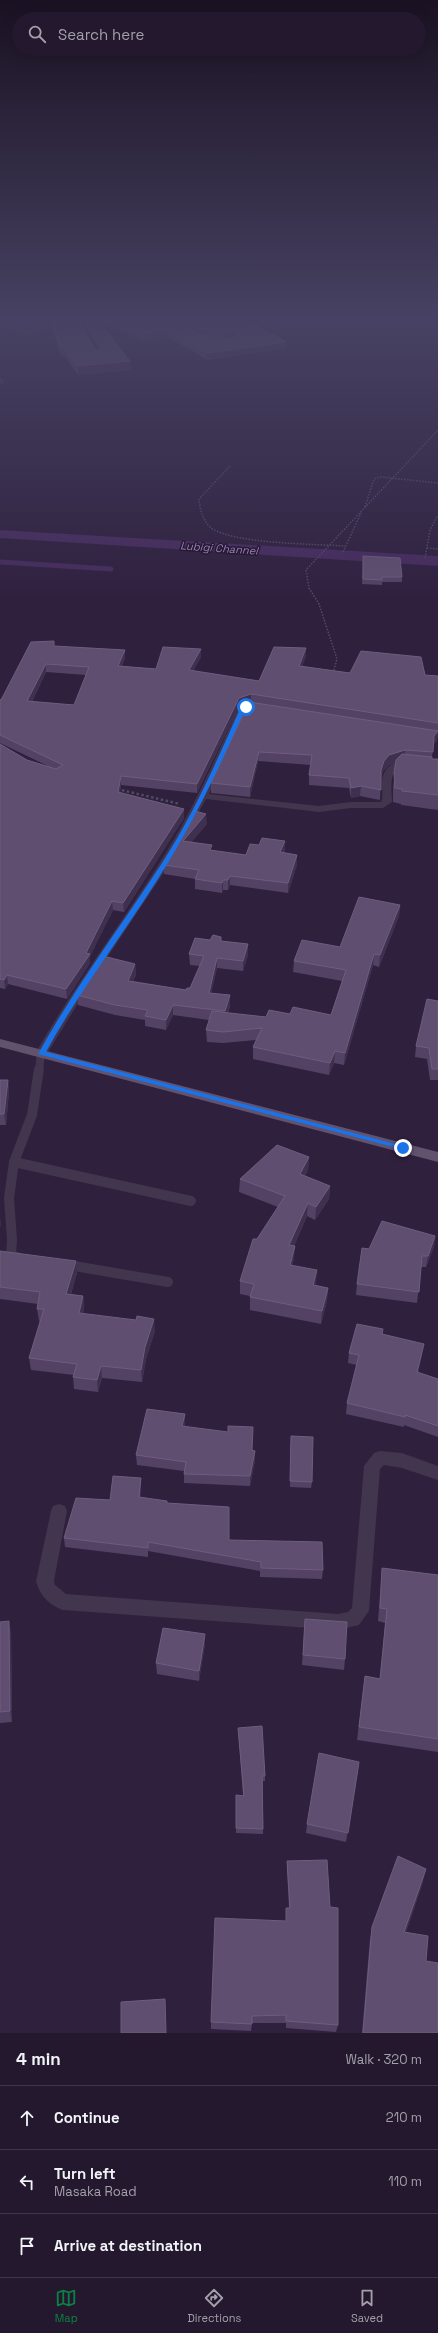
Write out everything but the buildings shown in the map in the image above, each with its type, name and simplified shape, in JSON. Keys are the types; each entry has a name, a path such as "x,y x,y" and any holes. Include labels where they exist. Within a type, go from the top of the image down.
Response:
{"main road":[{"path":"0,1043 438,1157"}],"street":[{"path":"42,1054 61,1018 166,861 197,808 244,708 251,707 273,709"},
{"path":"203,796 318,809 350,805 379,806 387,802 388,771 392,766 398,764 438,767"},
{"path":"59,1511 45,1581 47,1590 63,1602 338,1622 353,1619 360,1611 372,1466 380,1458 398,1459 438,1473"}],"lane":[{"path":"26,1258 10,1256 14,1243 10,1232 9,1190 14,1162 32,1115 42,1054"},
{"path":"14,1162 191,1201"},
{"path":"58,1264 168,1282"}],"path":[{"path":"328,676 333,673 337,659 319,604 309,588 306,570 438,430"},
{"path":"230,466 199,499 199,513 212,530 226,536 241,538 345,546"},
{"path":"343,552 366,504 374,479 381,477 438,483"},
{"path":"425,558 430,530 438,515"},
{"path":"428,548 438,549"},
{"path":"114,789 197,808"}],"waterway":[{"name":"Lubigi Channel","path":"0,534 438,561"},
{"path":"0,562 111,569"}],"route":[{"path":"246,707 242,711 203,796 166,861 61,1018 42,1054 224,1103 403,1148"}]}
